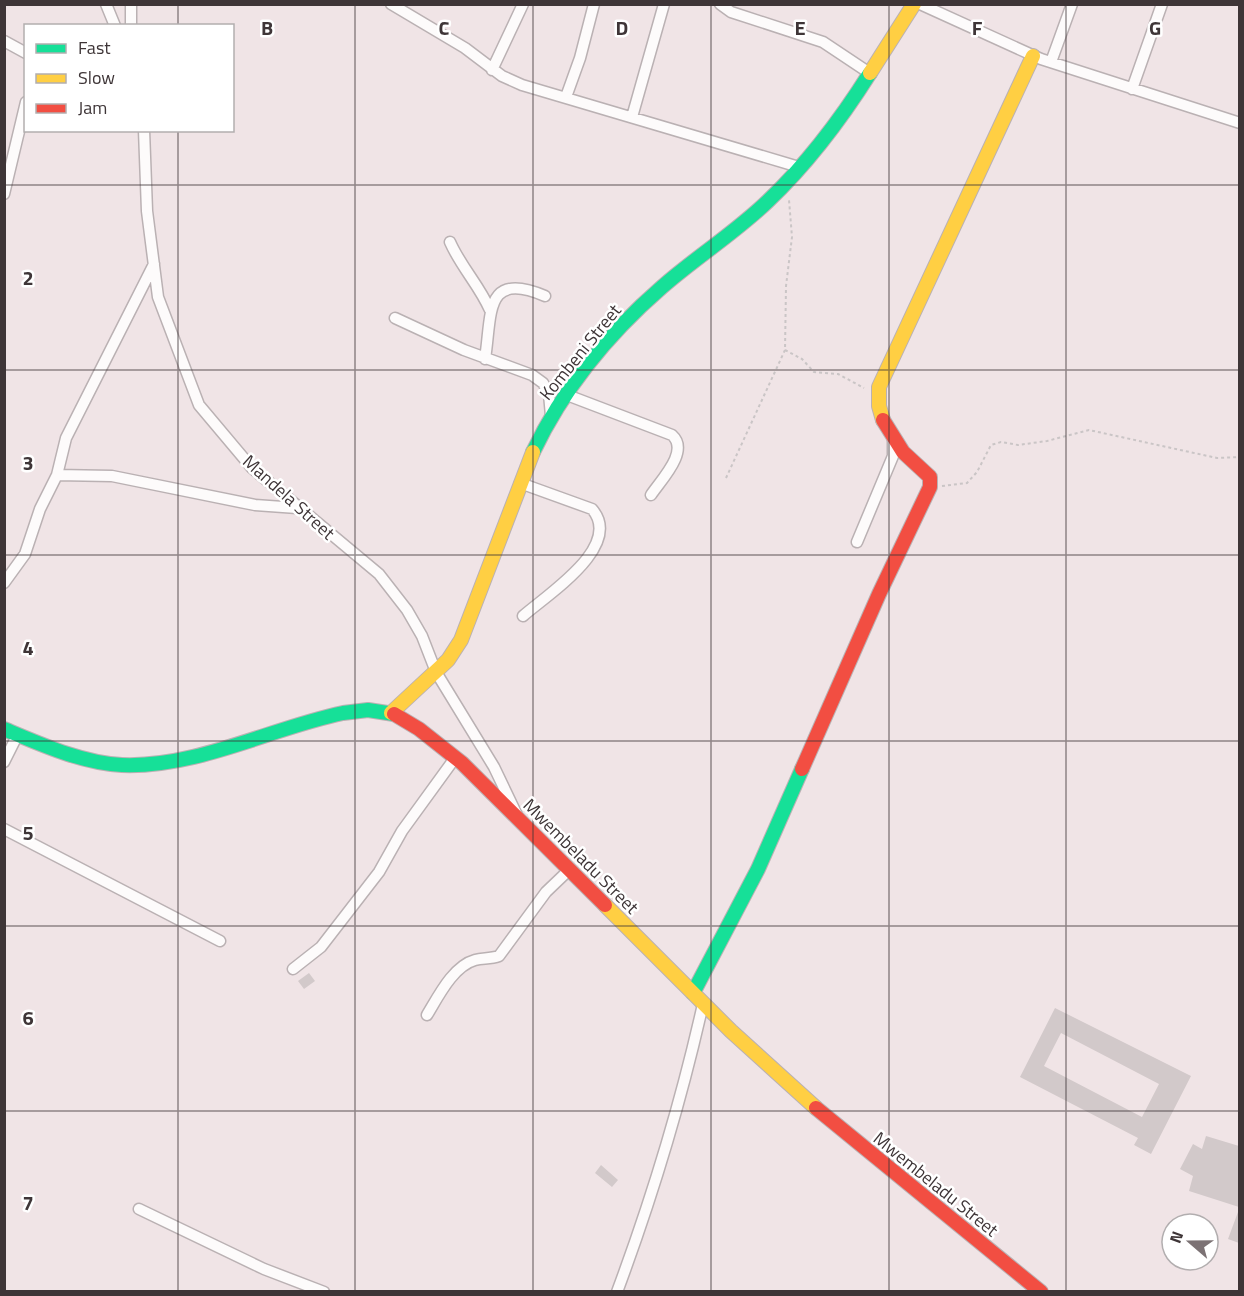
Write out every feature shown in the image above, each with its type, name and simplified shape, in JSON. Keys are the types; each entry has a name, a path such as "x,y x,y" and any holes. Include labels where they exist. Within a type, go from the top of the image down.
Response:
{"street":[{"path":"106,4 114,24"},
{"path":"131,4 131,24"},
{"path":"391,4 465,48 492,70 522,84 632,117 795,172"},
{"path":"492,70 523,4"},
{"path":"566,97 580,58 594,4"},
{"path":"632,117 664,4"},
{"path":"720,4 730,12 823,42 871,74"},
{"name":"Kombeni Street","path":"391,713 436,672 461,640 537,442 567,395 603,347 636,312 767,201 795,172 871,74 914,4"},
{"path":"920,4 1033,56 1239,123"},
{"path":"1051,62 1072,4"},
{"path":"1132,89 1162,4"},
{"path":"4,41 24,52"},
{"path":"693,993 758,869 879,594 930,487 930,477 910,461 893,438 878,405 877,396 906,325 1033,56"},
{"path":"4,194 24,110"},
{"name":"Mandela Street","path":"144,132 147,210 158,297 199,405 252,468 297,508 379,574 417,628 436,672 494,767 518,818"},
{"path":"450,242 458,260 482,292 490,310"},
{"path":"4,583 25,554 40,509 57,475 66,438 154,264"},
{"path":"485,359 490,310 499,294 508,287 528,288 545,296"},
{"path":"395,318 485,359 532,375 543,383 549,394 552,416"},
{"path":"567,395 672,435 677,440 679,449 674,462 651,495"},
{"path":"857,542 893,456 893,438"},
{"path":"57,475 112,476 255,505 297,508"},
{"path":"520,483 592,509 599,518 601,532 586,561 523,616"},
{"name":"Mwembeladu Street","path":"4,729 103,762 142,764 197,753 325,717 374,711 391,713 415,726 455,758 703,1004 835,1125 1041,1292"},
{"path":"4,762 18,734"},
{"path":"293,969 321,947 379,872 402,831 455,758"},
{"path":"4,829 220,941"},
{"path":"427,1015 450,980 465,965 476,959 489,960 499,956 546,892 569,870"},
{"path":"617,1292 643,1222 686,1077 703,1004"},
{"path":"139,1209 264,1269 324,1292"}],"path":[{"path":"726,478 784,350 786,286 792,237 789,218 795,172"},
{"path":"784,350 802,359 814,372 848,378 877,396"},
{"path":"930,487 967,483 977,472 991,446 1001,442 1018,445 1047,441 1089,430 1217,458 1239,457"}],"building":[{"path":"309,973 315,981 304,989 298,981"},
{"path":"1055,1008 1191,1076 1151,1154 1134,1145 1138,1138 1020,1077","holes":["1061,1033 1159,1084 1142,1117 1044,1066"]},
{"path":"1206,1136 1239,1146 1239,1207 1189,1191 1193,1176 1180,1169 1193,1144 1202,1149"},
{"path":"601,1165 618,1180 612,1187 595,1173"},
{"path":"1239,1212 1239,1243 1228,1239"}],"traffic: fast":[{"path":"533,452 558,406 606,343 662,287 742,224 783,186 823,140 870,73"},
{"path":"4,729 92,761 122,765 150,764 206,754 343,713 368,710 394,714"},
{"path":"693,993 758,869 802,769"}],"traffic: slow":[{"path":"870,73 914,4"},
{"path":"883,420 879,406 879,387 1033,56"},
{"path":"391,713 448,660 461,640 533,452"},
{"path":"605,905 731,1031 816,1108"}],"traffic: jam":[{"path":"802,769 879,594 930,487 930,477 903,452 883,420"},
{"path":"394,714 419,729 462,763 605,905"},
{"path":"816,1108 1041,1292"}]}
